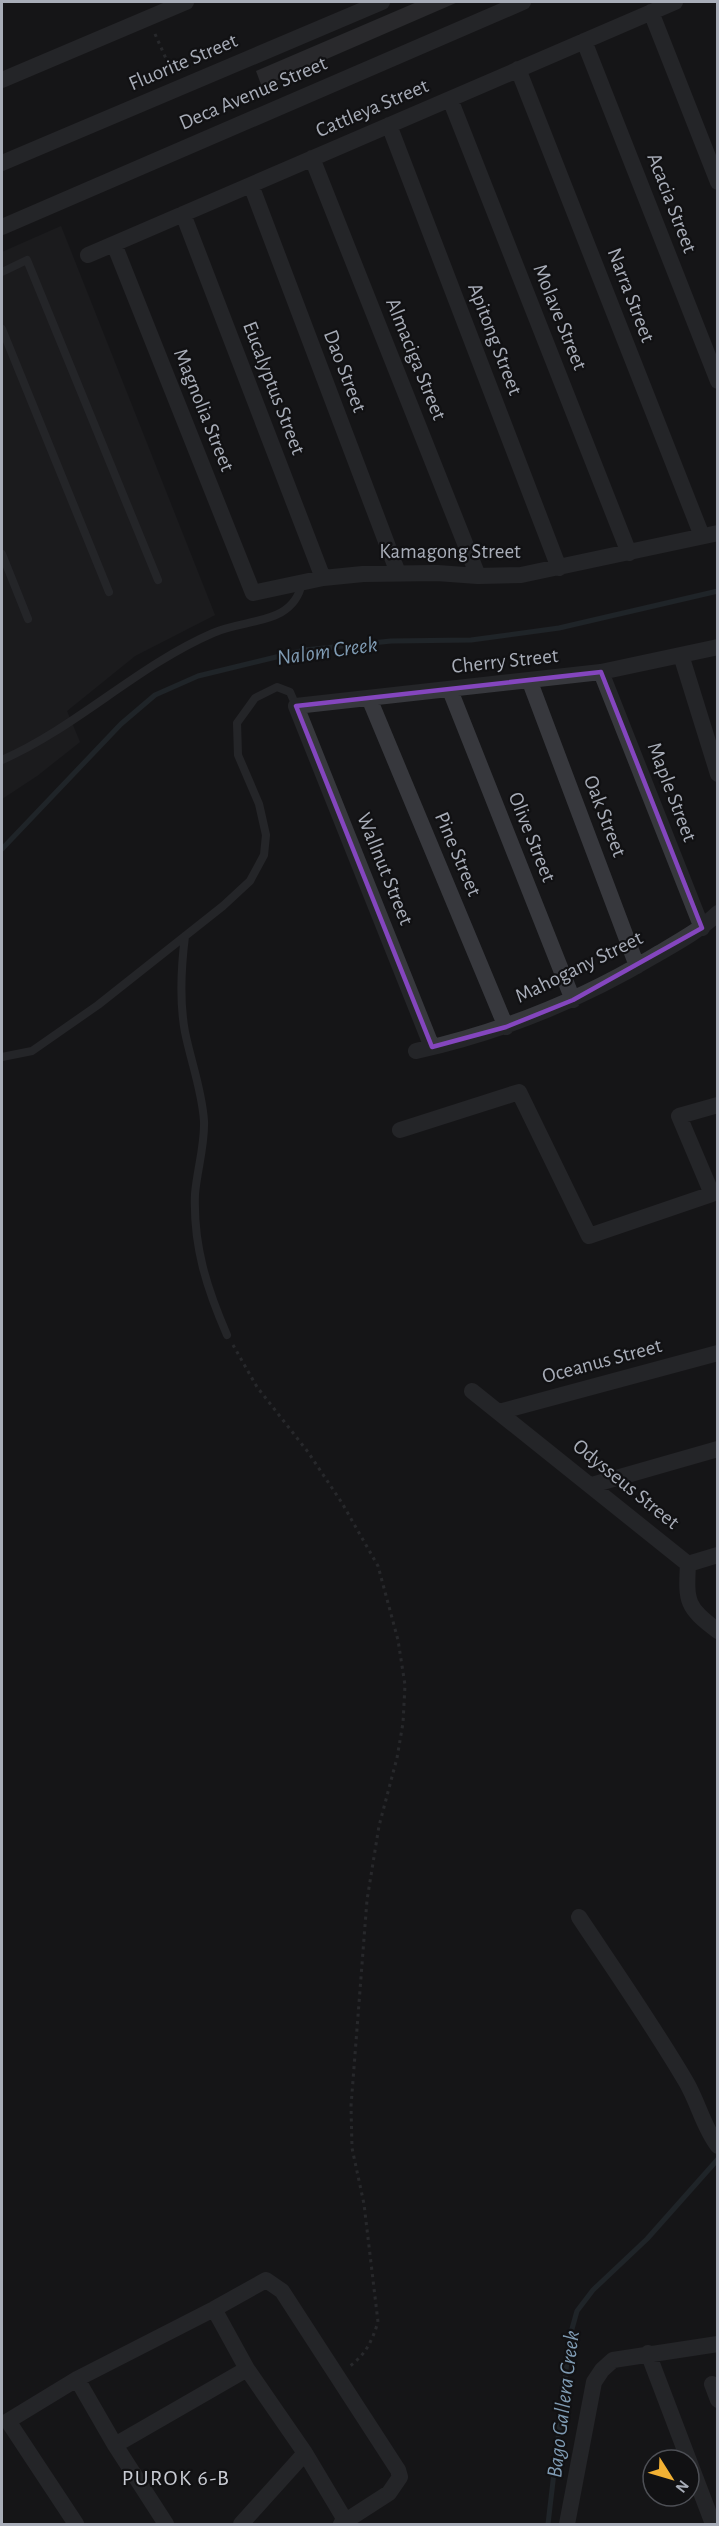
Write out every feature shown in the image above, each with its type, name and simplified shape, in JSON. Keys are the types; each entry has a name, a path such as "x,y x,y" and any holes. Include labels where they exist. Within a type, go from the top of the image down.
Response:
{"street":[{"path":"2,80 186,2"},
{"name":"Fluorite Street","path":"2,163 382,2"},
{"name":"Deca Avenue Street","path":"2,227 523,2"},
{"name":"Cattleya Street","path":"88,255 675,2"},
{"path":"651,12 717,182"},
{"name":"Acacia Street","path":"584,41 717,381"},
{"name":"Narra Street","path":"518,69 710,535"},
{"name":"Molave Street","path":"450,99 629,553"},
{"name":"Apitong Street","path":"389,125 559,568"},
{"name":"Almaciga Street","path":"312,158 478,576"},
{"name":"Dao Street","path":"250,185 398,573"},
{"name":"Eucalyptus Street","path":"183,214 323,578"},
{"name":"Magnolia Street","path":"114,244 253,593"},
{"name":"Kamagong Street","path":"253,593 323,578 398,573 521,576 710,535"},
{"name":"Cherry Street","path":"296,706 530,682 601,672 717,647"},
{"path":"681,655 711,731 717,774"},
{"name":"Maple Street","path":"601,672 702,928"},
{"name":"Oak Street","path":"530,682 638,966"},
{"name":"Olive Street","path":"450,690 573,1000"},
{"name":"Pine Street","path":"369,698 506,1027"},
{"name":"Wallnut Street","path":"296,706 424,1049"},
{"name":"Mahogany Street","path":"424,1049 506,1027 573,1000 638,966 702,928 717,912"},
{"path":"400,1130 519,1092 589,1236 712,1194 679,1116 717,1105"},
{"name":"Oceanus Street","path":"499,1412 717,1353"},
{"name":"Odysseus Street","path":"472,1391 688,1564"},
{"path":"592,1485 717,1449"},
{"path":"717,1555 688,1564 687,1593 695,1613 717,1631"},
{"path":"579,1917 660,2039 691,2091 706,2127 717,2146"},
{"path":"76,2524 5,2423 77,2379 266,2280 282,2291 393,2460 400,2477 389,2493 343,2522 305,2453 247,2369 214,2309"},
{"path":"567,2524 594,2382 602,2370 613,2360 717,2344"},
{"path":"648,2353 713,2524"},
{"path":"114,2445 247,2369"},
{"path":"77,2379 114,2445 166,2524"},
{"path":"712,2384 717,2400"},
{"path":"241,2524 305,2453"}],"lane":[{"path":"2,272 27,260 158,580"},
{"path":"2,329 109,592"},
{"path":"2,554 28,619"},
{"path":"2,760 28,748 62,727 133,677 175,652 215,632 278,615 291,606 299,596 302,583"},
{"path":"2,1058 32,1051 48,1041 98,1005 250,881 264,855 266,835 259,804 238,755 237,723 255,698 277,687 290,692 296,706"},
{"path":"185,936 181,993 185,1030 200,1089 204,1123 195,1195 198,1249 208,1291 227,1335"}],"path":[{"path":"149,17 178,88"},
{"path":"227,1335 257,1387 308,1452 342,1503 378,1566 398,1640 405,1685 403,1723 397,1758 379,1826 367,1900 351,2106 352,2148 364,2204 378,2322 366,2352 336,2376"}],"highlighted area":[{"path":"601,672 702,928 573,1000 506,1027 432,1047 296,706"}],"shaded area":[{"path":"61,226 215,615 135,656 67,711 80,742 37,776 2,799 2,252"}],"building":[{"path":"417,2 458,2 262,87 256,71"}],"waterway":[{"name":"Nalom Creek","path":"2,849 121,724 155,695 198,676 305,650 391,641 471,640 559,628 718,591"},
{"name":"Bago Gallera Creek","path":"548,2524 570,2336 577,2311 593,2290 647,2239 718,2159"}],"district":[{"name":"PUROK 6-B","path":"176,2478"}]}
